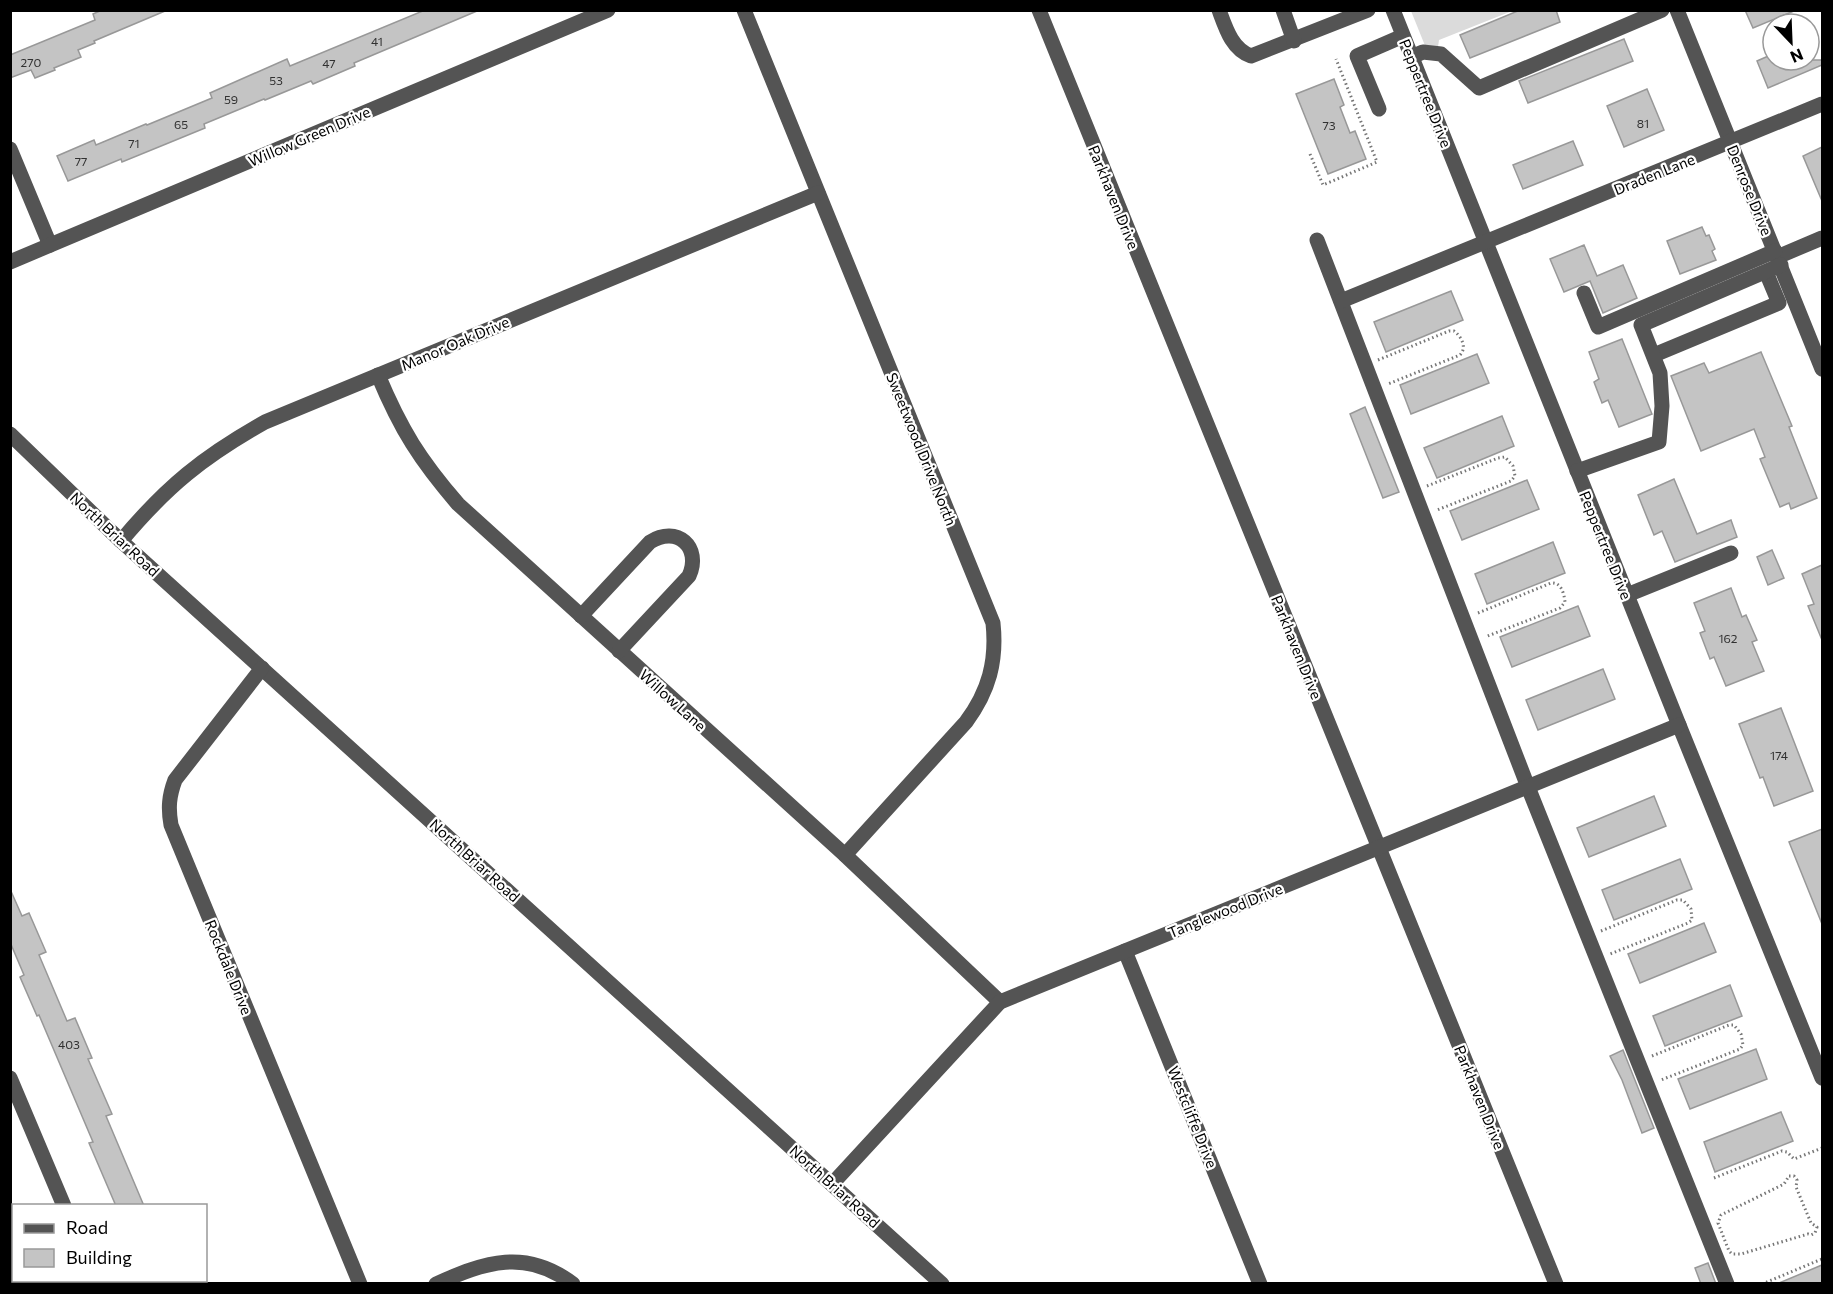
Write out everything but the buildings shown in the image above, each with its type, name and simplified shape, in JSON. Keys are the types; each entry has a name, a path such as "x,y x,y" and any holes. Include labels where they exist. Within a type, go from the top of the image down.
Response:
{"street":[{"name":"Willow Green Drive","path":"10,262 608,10"},
{"name":"Sweetwood Drive North","path":"744,10 993,623 995,643 993,663 988,683 978,706 845,855"},
{"name":"Parkhaven Drive","path":"1039,10 1556,1284"},
{"path":"1219,10 1229,37 1242,53 1251,56 1368,10"},
{"path":"1283,10 1294,40"},
{"name":"Peppertree Drive","path":"1393,10 1822,1078"},
{"path":"1411,57 1423,52 1441,54 1479,88 1662,10"},
{"name":"Denrose Drive","path":"1677,10 1731,142 1775,261 1822,369"},
{"path":"1379,109 1357,56 1403,36"},
{"name":"Draden Lane","path":"1341,302 1822,104"},
{"path":"10,149 50,245"},
{"name":"Manor Oak Drive","path":"121,541 147,510 176,482 223,447 265,422 818,193"},
{"path":"1577,471 1659,442 1662,406 1660,373 1641,325 1822,238"},
{"path":"1317,240 1528,787 1727,1284"},
{"path":"1584,293 1598,327 1775,261"},
{"path":"1654,355 1779,303 1775,261"},
{"name":"Willow Lane","path":"378,375 395,416 430,471 459,504 845,855 1000,1002"},
{"name":"North Briar Road","path":"10,434 121,541 942,1284"},
{"path":"581,616 657,537 674,536 687,545 693,560 689,576 619,651"},
{"path":"1627,596 1731,553"},
{"name":"Rockdale Drive","path":"262,668 175,780 170,796 169,817 360,1284"},
{"name":"Tanglewood Drive","path":"833,1183 1000,1002 1679,725"},
{"name":"Westcliffe Drive","path":"1125,951 1260,1284"},
{"path":"10,1078 63,1204"},
{"path":"436,1284 481,1265 503,1261 524,1262 546,1268 573,1284"}],"path":[{"path":"1310,154 1323,185 1377,162 1336,59"},
{"path":"1365,365 1449,331 1458,334 1464,346 1460,355 1375,389"},
{"path":"1414,492 1498,458 1505,457 1513,466 1515,476 1511,481 1424,516"},
{"path":"1463,618 1551,583 1560,585 1565,596 1565,602 1560,608 1473,642"},
{"path":"1588,936 1677,900 1683,900 1691,909 1692,920 1688,923 1597,958"},
{"path":"1638,1061 1729,1025 1734,1024 1741,1034 1743,1045 1740,1049 1648,1085"},
{"path":"1714,1178 1782,1151 1787,1152 1794,1159 1822,1148"},
{"path":"1789,1176 1794,1176 1811,1223 1816,1227 1814,1234 1737,1255 1729,1251 1719,1220 1724,1213 1784,1184 1789,1176"},
{"path":"1762,1284 1822,1259"}],"shaded area":[{"path":"1411,11 1512,11 1439,40 1437,54 1428,53"}]}
